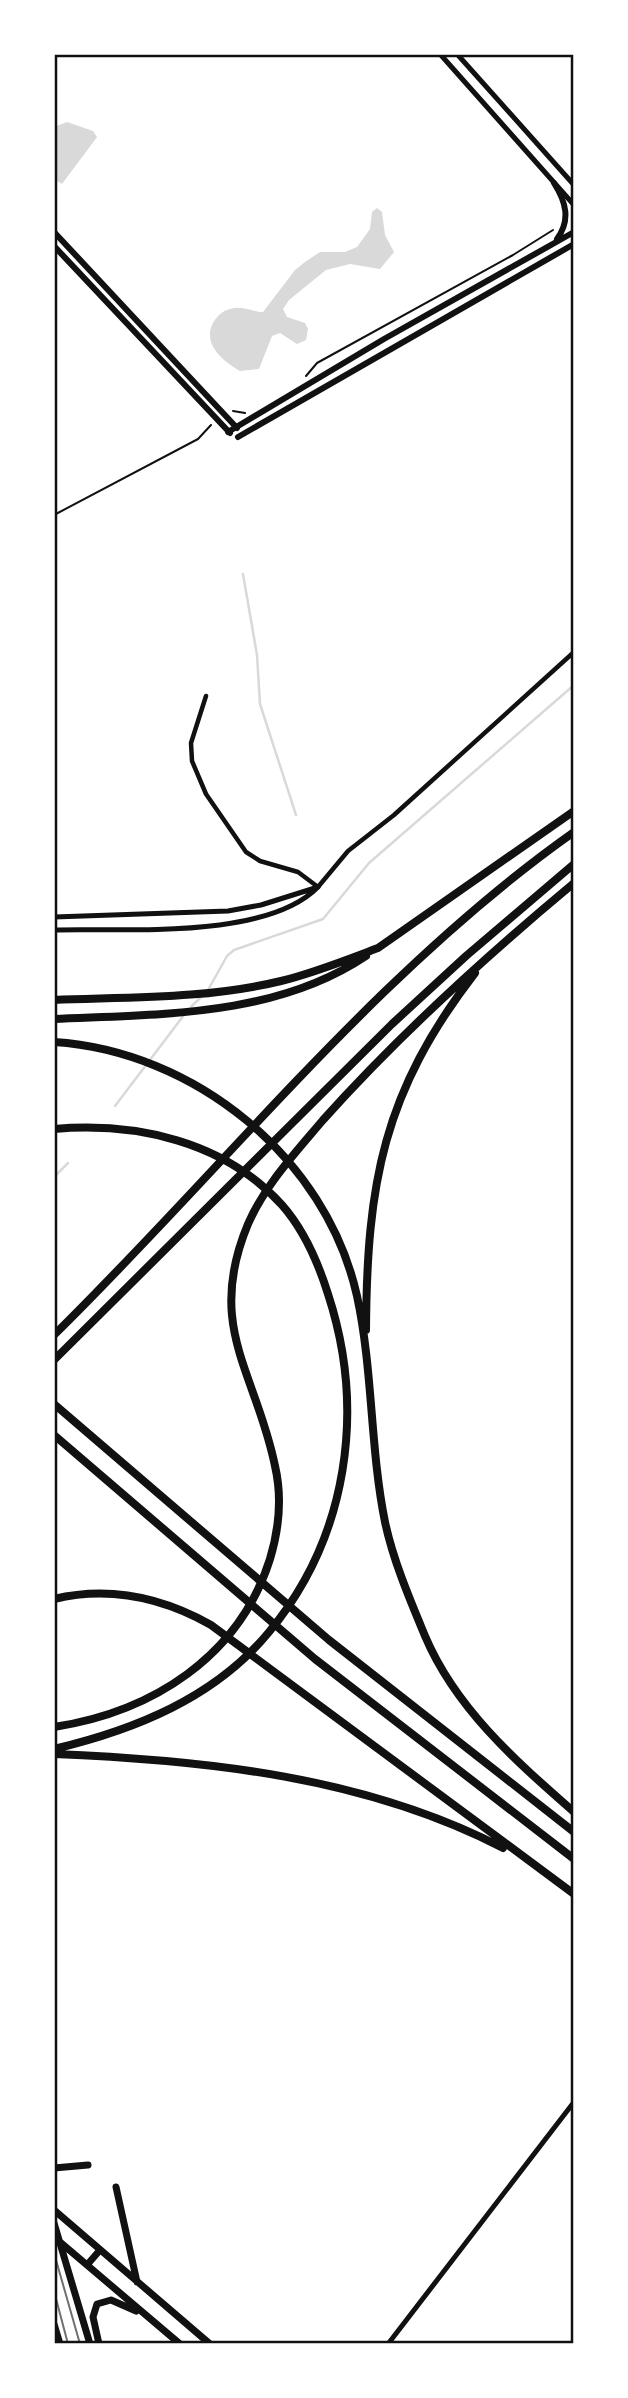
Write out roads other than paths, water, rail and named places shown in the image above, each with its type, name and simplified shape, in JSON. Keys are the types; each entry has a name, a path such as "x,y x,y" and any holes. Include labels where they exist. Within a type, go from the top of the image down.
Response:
{"highway":[{"path":"54,1019 206,1009 264,1001 301,990 330,978 378,948 574,811"},
{"path":"54,1335 355,1022 456,928 574,832"},
{"path":"54,1360 392,1024 466,956 574,864"},
{"path":"54,1727 118,1712 191,1674 224,1643 254,1598 272,1550 279,1493 271,1446 239,1357 232,1316 234,1270 249,1223 291,1158 360,1079 508,938 574,883"},
{"path":"365,1357 366,1280 371,1209 380,1157 396,1106 420,1054 449,1007 508,938"},
{"path":"54,1000 186,995 280,982 378,948"},
{"path":"54,1042 99,1047 135,1057 166,1069 228,1105 273,1144 310,1191 346,1263 357,1296 386,1523 425,1636 458,1694 498,1744 574,1812"},
{"path":"54,1129 113,1127 184,1142 211,1154 261,1186 282,1206 301,1233 319,1268 346,1363 349,1439 339,1496 320,1549 297,1595 268,1634 197,1695 149,1720 54,1751"},
{"path":"54,1404 329,1640 574,1832"},
{"path":"58,1439 217,1578 315,1659 574,1859"},
{"path":"54,1599 103,1594 129,1595 174,1606 191,1614 228,1637 574,1894"},
{"path":"54,1751 216,1766 384,1798 462,1827 525,1860"}],"main road":[{"path":"554,183 564,201 566,214 564,228 554,243"},
{"path":"54,232 237,427 238,437"},
{"path":"228,432 574,232"},
{"path":"238,437 574,244"},
{"path":"54,246 228,432 238,437"},
{"path":"54,2168 88,2165"},
{"path":"116,2187 137,2282"},
{"path":"54,2210 210,2344"},
{"path":"54,2223 89,2344"},
{"path":"54,2237 180,2344"},
{"path":"87,2265 100,2250"},
{"path":"99,2344 93,2317 98,2303 116,2301 146,2316"},
{"path":"54,2325 60,2344"}],"street":[{"path":"440,54 574,205"},
{"path":"457,54 574,185"},
{"path":"54,930 236,923 288,909 318,887 348,851 394,815 574,652"},
{"path":"206,696 191,743 192,761 206,794 246,852 260,862 298,872 318,887"},
{"path":"54,917 228,911 261,905 318,887"},
{"path":"388,2344 574,2102"}],"waterway":[{"path":"243,574 257,655 260,704 296,815"},
{"path":"208,990 227,956 234,950 323,919 369,863 574,685"},
{"path":"191,1007 201,997"},
{"path":"115,1106 184,1015"},
{"path":"54,1177 68,1163"}],"tram line":[{"path":"54,2253 80,2344"},
{"path":"54,2291 68,2344"}]}
